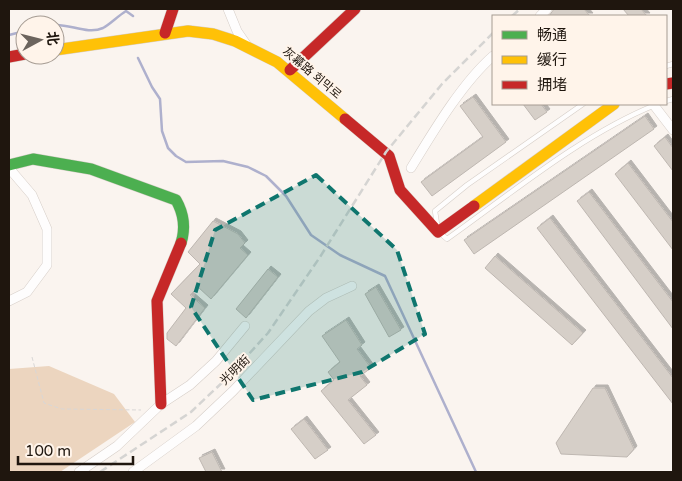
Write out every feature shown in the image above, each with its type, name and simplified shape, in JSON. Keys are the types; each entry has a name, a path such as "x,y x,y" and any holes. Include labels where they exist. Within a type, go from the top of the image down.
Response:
{"street":[{"path":"165,33 172,9"},
{"path":"228,9 246,45"},
{"path":"233,21 234,9"},
{"path":"290,70 355,9"},
{"name":"灰幕路 회막로","path":"65,48 165,33 202,32 246,45 272,58 290,70 362,135 386,152 400,190 438,232"},
{"path":"411,168 429,138 480,67 492,57"},
{"path":"438,232 613,105"},
{"path":"656,105 673,130"},
{"path":"9,301 27,292 47,265 47,229 32,195 9,166 33,159 91,169 176,200 182,208 185,218 180,249 172,268 159,290 157,301 158,407"},
{"name":"光明街","path":"133,472 208,414 259,366 309,311 326,298 352,286"},
{"path":"79,472 117,446 158,407 196,379 216,361 245,326"}],"lane":[{"path":"582,105 467,185 435,211 438,232 447,239 595,135 627,116 653,105"}],"path":[{"path":"32,358 44,403 62,409 158,407"}],"highlighted area":[{"path":"316,175 397,250 425,334 362,372 253,400 191,307 215,230"}],"shaded area":[{"path":"49,366 114,394 135,422 60,472 9,472 9,369"}],"building":[{"path":"554,9 584,9 589,15 550,15"},
{"path":"623,9 641,9 646,15 628,15"},
{"path":"473,97 506,142 432,196 421,182 483,137 460,106"},
{"path":"524,105 542,105 547,112 535,120"},
{"path":"645,116 654,129 474,254 464,240"},
{"path":"665,137 673,148 673,171 654,146"},
{"path":"628,163 673,222 673,250 615,174"},
{"path":"589,192 673,302 673,329 577,201"},
{"path":"550,218 673,378 673,404 537,228"},
{"path":"213,221 238,234 245,243 240,248 248,255 211,299 198,287 190,295 205,308 176,346 167,339 167,333 186,308 171,294 200,264 188,252"},
{"path":"495,256 583,333 572,345 485,268"},
{"path":"268,269 278,277 246,318 236,309"},
{"path":"376,287 401,330 389,337 365,294"},
{"path":"346,320 362,345 357,349 371,368 360,376 367,385 348,400 376,435 364,444 321,391 334,380 328,372 340,362 322,336"},
{"path":"593,388 605,388 634,449 627,457 561,454 556,443"},
{"path":"304,419 328,450 315,459 291,429"},
{"path":"212,452 222,472 206,472 199,458"}],"waterway":[{"path":"65,26 85,30 97,30 105,27 126,11 133,16"},
{"path":"9,35 15,34"},
{"path":"138,58 160,99 162,131 168,148 176,156 186,162 223,161 248,167 266,176 286,196 311,235 340,255 385,276 476,472"}],"railway":[{"path":"513,15 520,9"},
{"path":"100,472 191,412 227,378 268,333 320,257 386,152 442,84 492,34"}],"traffic: fast":[{"path":"9,165 33,159 91,169 176,200 181,210 183,221 181,243"}],"traffic: slow":[{"path":"65,49 188,31 213,34 235,41 277,62 345,119"},
{"path":"474,206 613,105"}],"traffic: jam":[{"path":"165,33 173,9"},
{"path":"290,70 355,9"},
{"path":"9,57 15,56"},
{"path":"667,84 673,83"},
{"path":"345,119 389,156 400,190 438,232 474,206"},
{"path":"161,404 157,301 181,243"}]}
